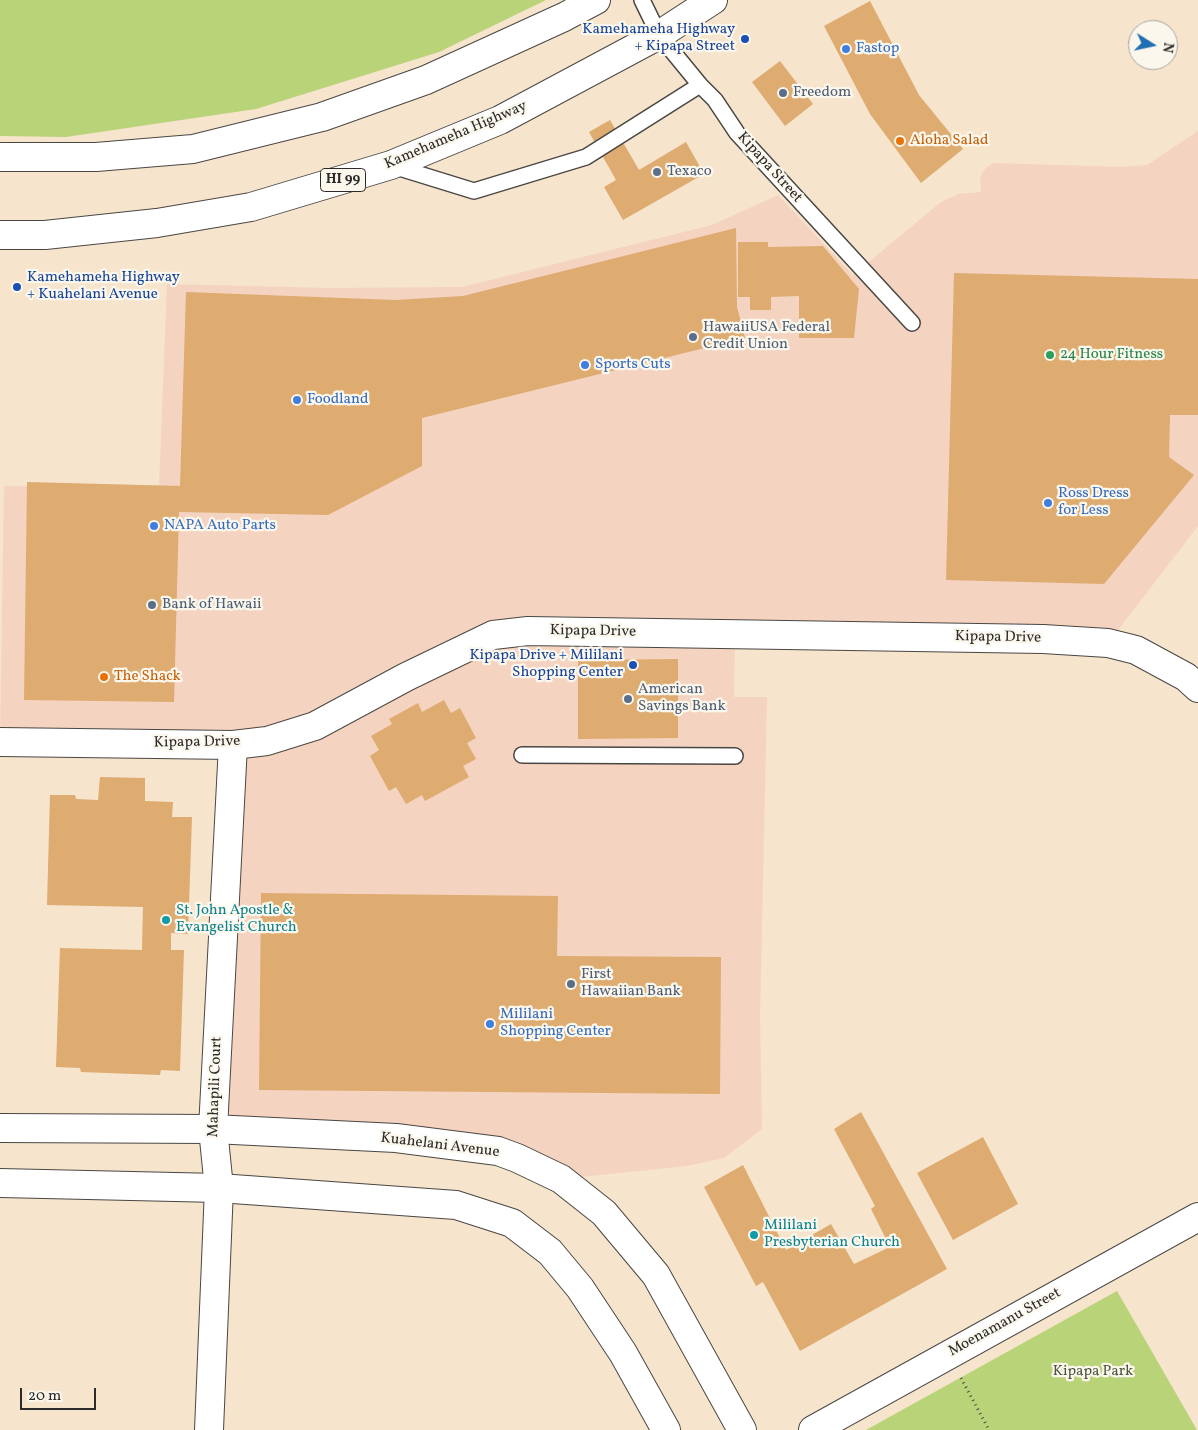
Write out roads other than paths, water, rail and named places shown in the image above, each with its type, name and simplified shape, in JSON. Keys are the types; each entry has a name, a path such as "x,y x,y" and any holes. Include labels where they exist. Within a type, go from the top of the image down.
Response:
{"street":[{"path":"0,157 96,157 193,149 322,117 426,80 564,17 596,0"},
{"name":"Kamehameha Highway","path":"0,235 45,235 157,223 251,207 391,165 500,120 658,35 712,0"},
{"name":"Kipapa Drive","path":"0,742 233,745 267,741 314,726 406,677 493,635 528,631 1043,639 1108,643 1136,650 1186,677 1198,688"},
{"name":"Mahapili Court","path":"209,1430 219,1188 212,1129 233,745"},
{"name":"Kuahelani Avenue","path":"0,1128 212,1129 396,1138 498,1151 517,1158 561,1179 604,1213 656,1274 742,1430"},
{"path":"0,1183 219,1188 456,1205 512,1222 550,1252 580,1288 622,1353 666,1430"},
{"name":"Moenamanu Street","path":"813,1430 1198,1217"}],"lane":[{"name":"Kipapa Street","path":"642,0 658,35 700,85 716,100 737,133 912,323"},
{"path":"391,165 474,191 586,157 700,85"},
{"path":"522,755 735,756"}],"place":[{"name":"Kamehameha Highway + Kipapa Street","path":"745,39"},
{"name":"Fastop","path":"846,49"},
{"name":"Freedom","path":"783,93"},
{"name":"Aloha Salad","path":"900,141"},
{"name":"Texaco","path":"657,172"},
{"name":"Kamehameha Highway + Kuahelani Avenue","path":"17,287"},
{"name":"HawaiiUSA Federal Credit Union","path":"693,337"},
{"name":"24 Hour Fitness","path":"1050,355"},
{"name":"Sports Cuts","path":"585,365"},
{"name":"Foodland","path":"297,400"},
{"name":"Ross Dress for Less","path":"1048,503"},
{"name":"NAPA Auto Parts","path":"154,526"},
{"name":"Bank of Hawaii","path":"152,605"},
{"name":"Kipapa Drive + Mililani Shopping Center","path":"633,665"},
{"name":"The Shack","path":"104,677"},
{"name":"American Savings Bank","path":"628,699"},
{"name":"St. John Apostle & Evangelist Church","path":"166,920"},
{"name":"First Hawaiian Bank","path":"571,984"},
{"name":"Mililani Shopping Center","path":"490,1024"},
{"name":"Mililani Presbyterian Church","path":"754,1235"}],"park label":[{"name":"Kipapa Park","path":"1093,1372"}]}
